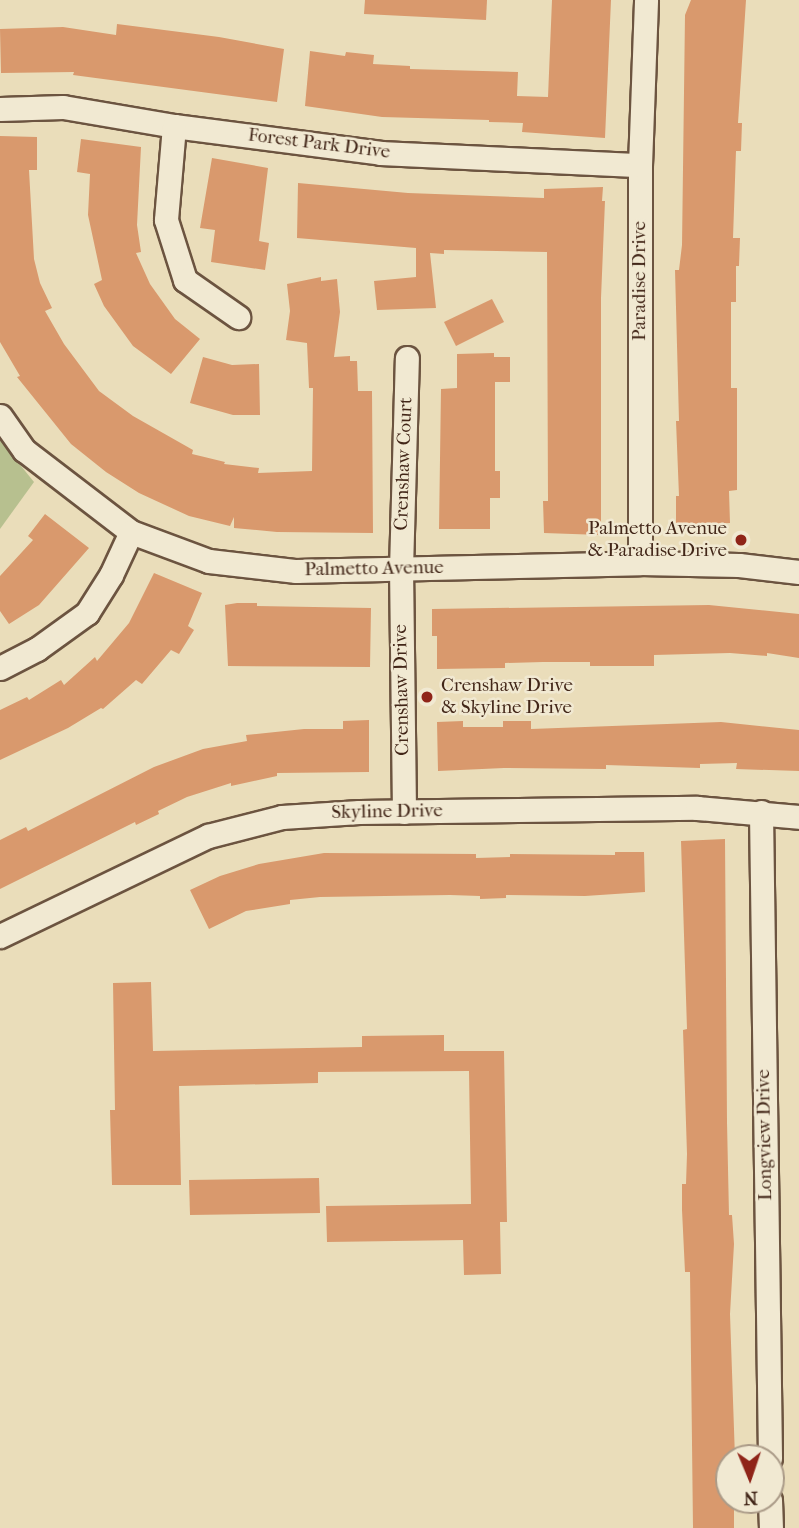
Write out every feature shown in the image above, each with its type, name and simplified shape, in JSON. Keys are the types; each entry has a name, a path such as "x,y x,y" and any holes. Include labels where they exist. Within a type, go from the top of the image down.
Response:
{"street":[{"name":"Paradise Drive","path":"640,563 640,165 646,0"},
{"name":"Forest Park Drive","path":"0,108 63,107 174,126 381,153 640,165"},
{"path":"174,126 166,220 185,280 238,317"},
{"name":"Crenshaw Court","path":"401,569 408,358"},
{"name":"Palmetto Avenue","path":"0,416 24,450 131,532 209,561 296,570 640,563 739,565 799,572"},
{"path":"0,668 37,649 87,613 111,575 131,532"},
{"name":"Crenshaw Drive","path":"401,569 404,812"},
{"name":"Skyline Drive","path":"0,936 208,836 282,817 404,812 697,808 799,817"},
{"name":"Longview Drive","path":"761,812 770,1444"}],"green space":[{"path":"0,440 34,482 0,529"}],"building":[{"path":"365,0 487,0 486,20 364,14"},
{"path":"552,0 611,0 605,138 522,132 523,123 382,117 305,106 310,51 345,56 346,52 374,55 373,64 410,66 410,69 518,72 517,96 548,97"},
{"path":"691,0 746,0 738,123 742,123 741,151 736,151 733,238 740,238 739,266 736,266 736,302 731,302 731,388 737,388 737,490 729,491 730,523 676,525 676,496 679,496 676,421 679,421 675,270 679,270 682,245 685,15"},
{"path":"117,24 219,37 284,49 277,102 73,75 74,72 1,73 0,29 63,27 116,35"},
{"path":"0,136 37,137 37,170 29,170 34,259 40,283 52,308 45,311 64,344 99,391 133,416 193,450 192,454 225,462 224,464 259,468 258,473 312,471 313,388 309,388 307,343 286,340 290,311 287,284 321,277 321,281 337,279 340,312 334,357 350,356 350,361 357,361 358,391 372,391 373,533 277,532 234,528 234,517 230,526 189,516 139,493 106,472 71,444 17,377 20,376 0,342"},
{"path":"81,139 141,147 137,225 141,252 136,253 150,284 175,319 200,339 171,374 133,346 104,306 94,284 102,280 88,215 90,174 77,172"},
{"path":"212,158 268,168 259,241 269,243 265,270 211,262 215,230 200,228"},
{"path":"298,183 408,193 544,198 544,189 603,187 601,535 544,533 543,501 548,501 547,252 444,250 444,254 430,253 436,308 377,310 374,281 416,277 416,248 297,238"},
{"path":"492,299 504,322 456,346 444,322"},
{"path":"494,353 494,357 510,357 510,382 495,382 495,471 500,471 500,498 490,498 490,529 439,529 441,389 457,388 457,354"},
{"path":"203,357 232,365 259,364 260,415 233,415 190,403"},
{"path":"45,514 89,548 39,605 9,624 0,611 0,576 33,540 28,536"},
{"path":"154,573 202,593 188,626 194,630 179,654 171,650 142,684 136,680 103,709 0,760 0,710 27,697 29,700 61,680 64,685 95,657 97,661 129,623"},
{"path":"257,603 257,606 371,608 370,667 228,666 225,605"},
{"path":"709,605 799,614 799,658 767,653 767,656 730,653 654,655 654,666 590,666 590,662 543,662 505,663 505,668 437,669 437,636 432,636 432,609"},
{"path":"369,720 369,772 277,773 277,776 231,786 231,783 187,797 158,811 159,814 136,825 135,822 0,889 0,840 26,827 28,831 154,767 203,749 247,741 246,735 304,729 343,729 343,721"},
{"path":"463,721 463,727 503,727 503,721 531,721 531,729 721,722 799,730 799,771 736,769 737,763 700,764 700,768 606,765 606,769 504,768 438,771 437,722"},
{"path":"725,839 729,1215 732,1215 734,1244 730,1314 735,1444 715,1444 715,1514 734,1514 734,1528 693,1528 690,1272 685,1272 682,1210 682,1184 686,1184 687,1154 683,1030 687,1029 681,841"},
{"path":"615,852 644,852 645,892 585,896 506,895 506,898 480,899 480,896 450,895 320,897 290,900 290,904 246,911 209,929 190,890 220,876 259,864 324,853 476,854 476,858 510,857 510,854 615,855"},
{"path":"151,982 153,1051 362,1047 362,1036 444,1035 444,1051 504,1051 507,1222 500,1222 501,1274 464,1275 463,1240 327,1242 326,1206 471,1204 469,1071 318,1072 318,1083 179,1086 181,1185 112,1185 110,1110 115,1110 113,983"},
{"path":"319,1178 320,1213 190,1215 189,1180"}],"place":[{"name":"Palmetto Avenue & Paradise Drive","path":"741,540"},
{"name":"Crenshaw Drive & Skyline Drive","path":"427,697"}]}
